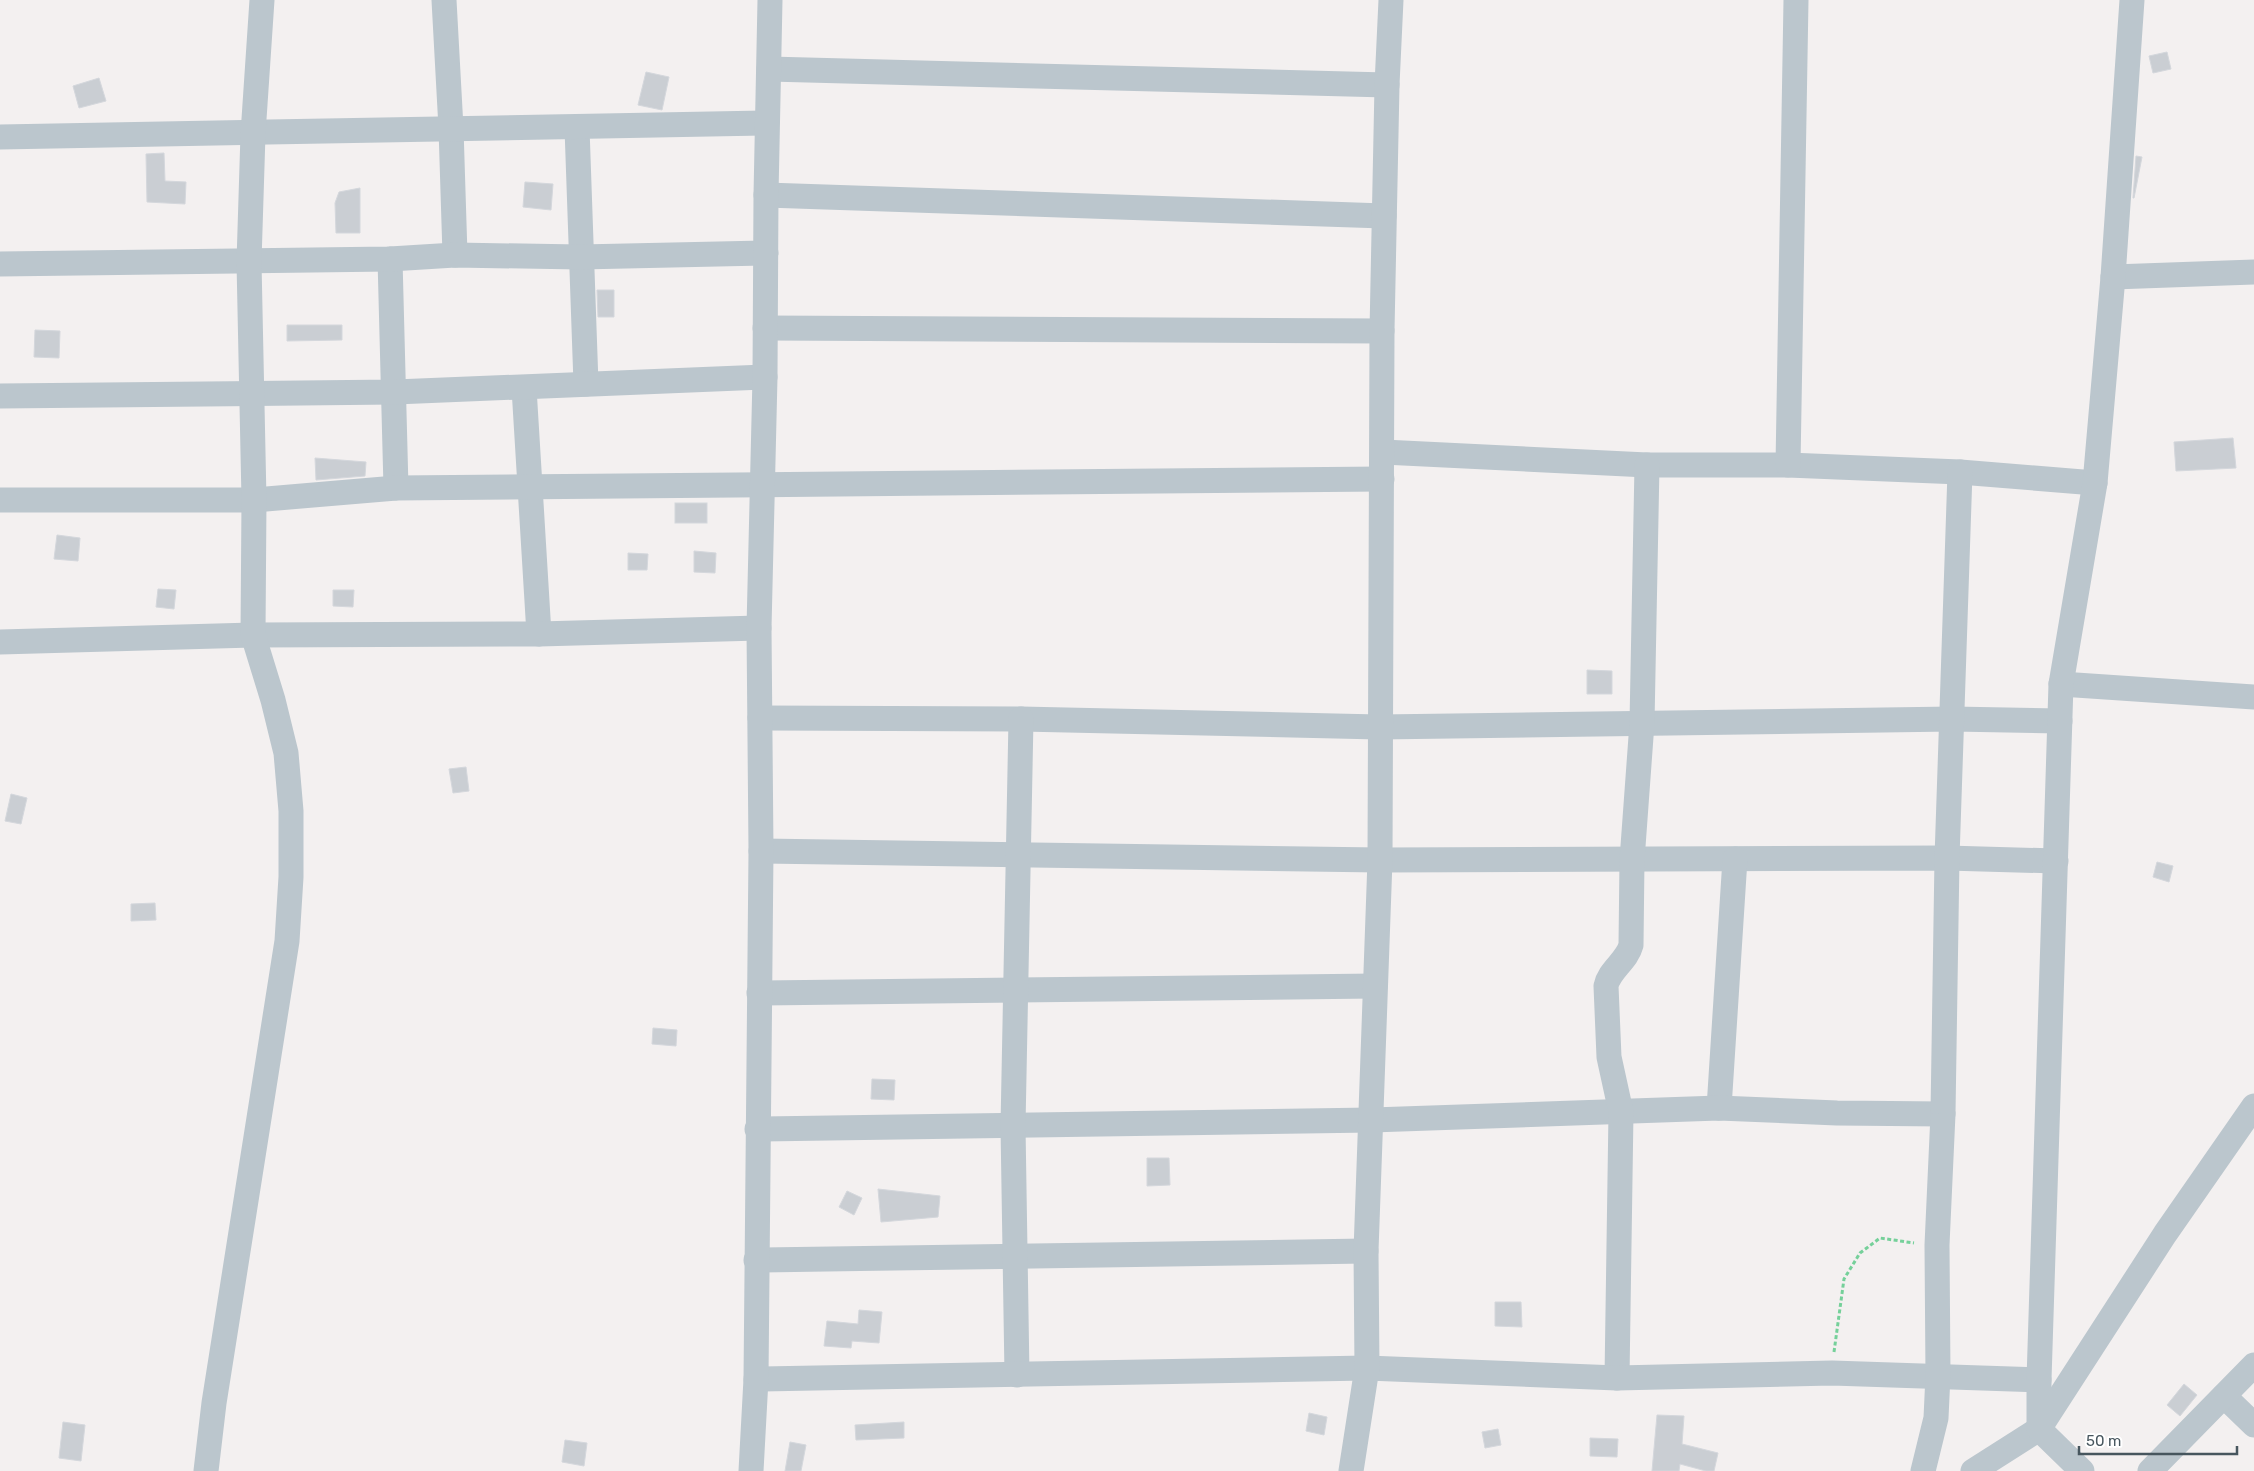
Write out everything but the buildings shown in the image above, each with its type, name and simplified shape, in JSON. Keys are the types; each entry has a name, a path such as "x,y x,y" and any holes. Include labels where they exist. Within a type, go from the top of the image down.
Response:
{"street":[{"path":"206,1471 214,1403 287,941 291,877 291,811 286,753 273,700 253,635 254,500 249,262 262,0"},
{"path":"444,0 455,255"},
{"path":"751,1471 756,1379 761,851 759,628 765,377 770,0"},
{"path":"1351,1471 1367,1368 1366,1251 1380,860 1382,331 1387,85 1391,0"},
{"path":"1788,465 1796,0"},
{"path":"2082,1471 2039,1429 2061,684 2095,483 2113,277 2132,0"},
{"path":"769,69 1387,85"},
{"path":"0,137 767,124"},
{"path":"576,128 586,384"},
{"path":"766,195 1384,216"},
{"path":"0,264 249,262 390,259 455,255 580,256 766,253"},
{"path":"390,259 395,392 396,488"},
{"path":"2113,277 2254,272"},
{"path":"765,328 1382,331"},
{"path":"0,396 395,392 765,377"},
{"path":"524,388 539,634"},
{"path":"1383,452 1647,465 1788,465 1960,472 2095,483"},
{"path":"1618,1378 1620,1112 1609,1057 1606,986 1607,981 1626,957 1631,945 1632,860 1642,723 1647,465"},
{"path":"1923,1471 1936,1418 1938,1375 1937,1245 1943,1114 1947,858 1960,472"},
{"path":"0,500 254,500 396,488 1382,479"},
{"path":"0,642 253,635 539,634 759,628"},
{"path":"2061,684 2254,697"},
{"path":"760,718 1022,719 1380,727 1953,719 2060,721"},
{"path":"1017,1375 1013,1126 1022,719"},
{"path":"761,851 1380,860 1947,858 2056,861"},
{"path":"1720,1108 1735,859"},
{"path":"759,993 1375,986"},
{"path":"1973,1471 2039,1429 2165,1234 2254,1106"},
{"path":"757,1129 1372,1120 1720,1108 1837,1113 1943,1114"},
{"path":"756,1260 1366,1251"},
{"path":"2150,1471 2254,1365"},
{"path":"756,1379 1367,1368 1618,1378 1832,1373 1938,1375 2039,1380"},
{"path":"2224,1396 2254,1425"}],"path":[{"path":"1832,1373 1844,1279 1860,1253 1880,1238 1937,1245"}]}
